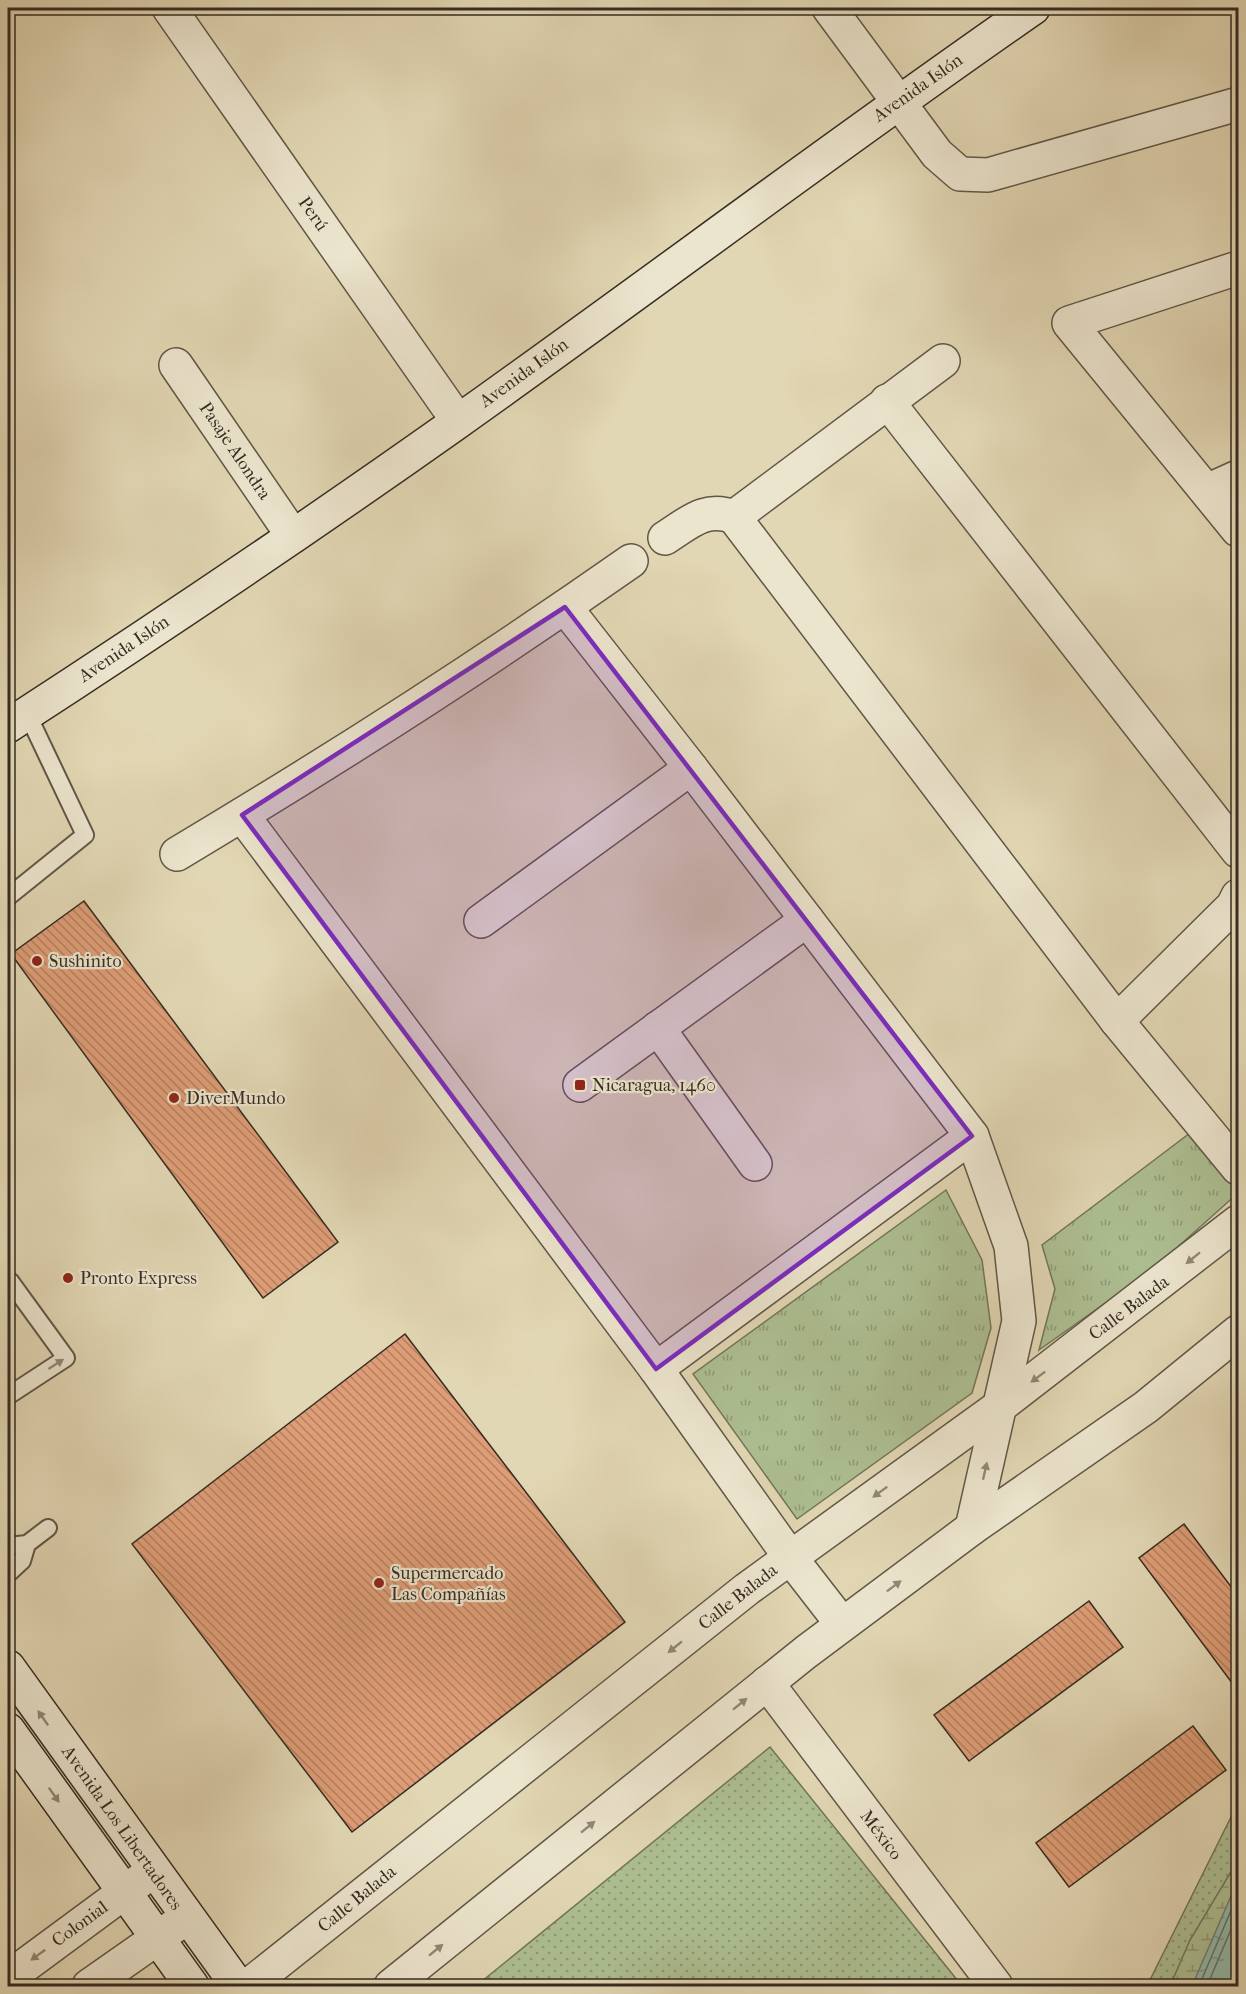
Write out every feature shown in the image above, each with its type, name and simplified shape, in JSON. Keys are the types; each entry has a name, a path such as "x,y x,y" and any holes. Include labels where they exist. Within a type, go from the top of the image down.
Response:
{"street":[{"name":"Perú","path":"169,8 458,421"},
{"path":"829,8 937,154 960,174 988,175 1239,104"},
{"name":"Avenida Islón","path":"13,722 293,536 458,421 897,102 1033,8"},
{"path":"1239,268 1069,323 1239,530"},
{"path":"734,517 943,361"},
{"name":"Pasaje Alondra","path":"176,365 293,536"},
{"path":"887,401 1239,851"},
{"path":"1207,492 1239,477"},
{"path":"665,538 704,514 719,512 734,517 1117,1021 1239,1168"},
{"path":"177,854 242,815 565,607 631,561"},
{"path":"565,607 972,1136 1011,1246 1019,1321 972,1528"},
{"path":"481,921 691,768"},
{"path":"242,815 656,1369 790,1557 842,1624"},
{"path":"1117,1021 1233,906 1239,896"},
{"path":"580,1085 807,920"},
{"path":"658,1028 755,1164"},
{"path":"656,1369 972,1136"},
{"name":"Calle Balada","path":"248,1986 790,1557 1000,1406 1239,1222"},
{"path":"391,1986 842,1624 972,1528 1146,1407 1239,1332"},
{"name":"Avenida Los Libertadores","path":"8,1667 186,1918 238,1986"},
{"name":"México","path":"767,1683 996,1986"},
{"name":"Avenida Los Libertadores","path":"8,1730 192,1986"},
{"name":"Colonial","path":"8,1977 153,1871"},
{"path":"89,1986 186,1918"}],"lane":[{"path":"8,897 85,835 13,722"},
{"path":"8,1282 10,1281 66,1358 8,1396"},
{"path":"8,1545 27,1544 48,1528"},
{"path":"8,1574 22,1561 27,1544"}],"highlighted area":[{"path":"565,607 972,1136 656,1369 242,815"}],"green space":[{"path":"1194,1130 1238,1186 1238,1193 1152,1270 1039,1350 1055,1289 1042,1245"},
{"path":"946,1190 982,1260 991,1328 972,1393 797,1519 693,1374"},
{"path":"770,1747 962,1986 476,1986"},
{"path":"1238,1803 1238,1881 1192,1986 1147,1986"},
{"path":"1238,1860 1238,1986 1170,1986 1190,1940"}],"water":[{"path":"1238,1881 1238,1986 1192,1986 1235,1887"}],"building":[{"name":"DiverMundo","path":"84,901 338,1242 263,1298 11,954"},
{"name":"Supermercado Las Compañías","path":"405,1334 625,1622 352,1832 132,1544"},
{"path":"1184,1524 1238,1596 1238,1691 1139,1558"},
{"path":"1089,1601 1123,1647 969,1761 934,1715"},
{"path":"1193,1726 1226,1770 1069,1887 1036,1843"}],"place":[{"name":"Sushinito","path":"37,961"},
{"name":"Nicaragua, 1460","path":"580,1085"},
{"name":"DiverMundo","path":"174,1098"},
{"name":"Pronto Express","path":"68,1278"},
{"name":"Supermercado Las Compañías","path":"379,1583"}]}
